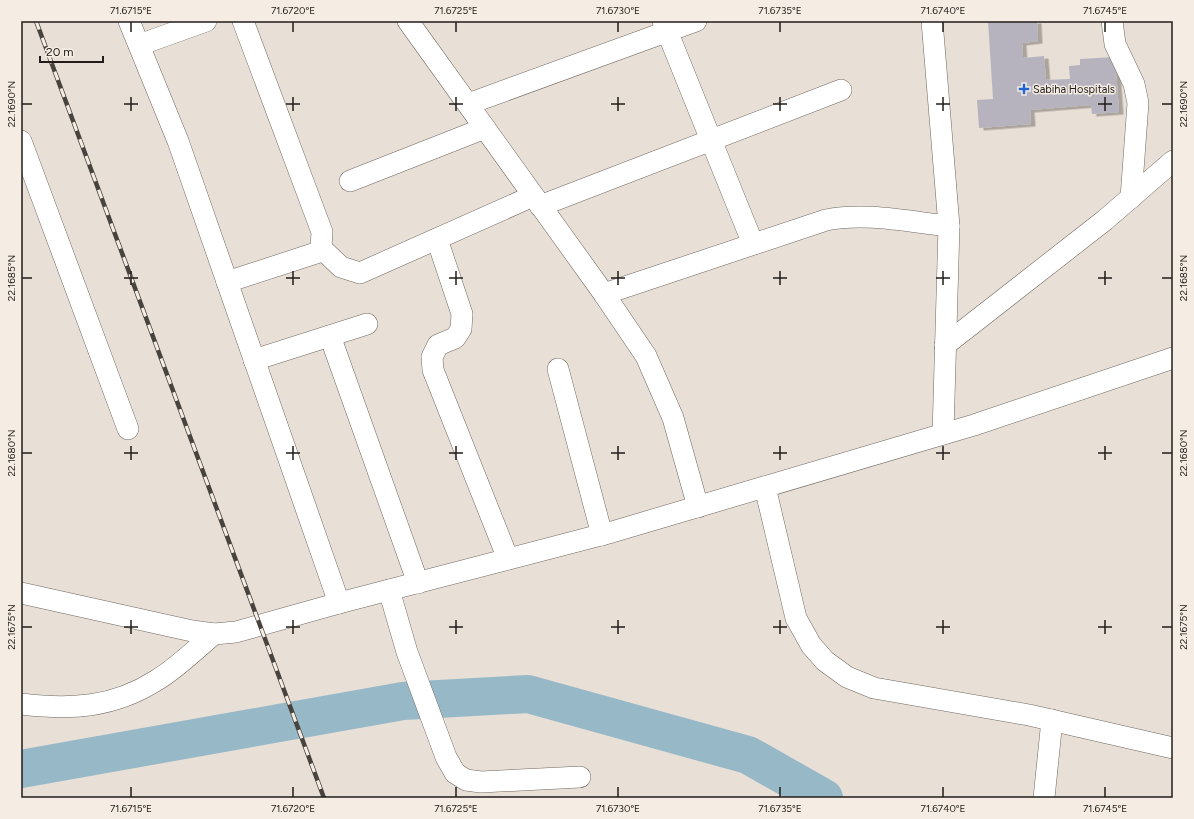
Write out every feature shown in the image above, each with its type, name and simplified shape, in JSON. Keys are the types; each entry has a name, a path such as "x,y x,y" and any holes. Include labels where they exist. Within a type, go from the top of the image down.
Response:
{"street":[{"path":"129,21 178,141 339,603"},
{"path":"139,45 206,21"},
{"path":"227,282 316,253 321,248 322,232 243,21"},
{"path":"408,21 604,294 646,356 673,418 698,507"},
{"path":"468,104 665,26 696,21"},
{"path":"932,21 949,226 943,434"},
{"path":"1112,21 1115,44 1134,84 1138,103 1131,198"},
{"path":"665,26 753,244"},
{"path":"321,248 341,267 360,273 436,239 536,201 712,140 841,90"},
{"path":"350,182 485,128"},
{"path":"23,155 128,429"},
{"path":"945,345 1131,198 1173,162"},
{"path":"604,294 826,220 844,216 881,218 949,226"},
{"path":"436,239 462,314 460,329 455,338 438,345 432,357 433,370 508,559"},
{"path":"254,360 367,324"},
{"path":"330,336 418,583"},
{"path":"21,593 192,631 214,634 236,632 339,603 602,535 698,507 943,434 1173,358"},
{"path":"558,369 602,535"},
{"path":"765,487 796,618 811,645 824,661 847,677 874,688 1052,720 1173,748"},
{"path":"389,590 407,652 446,757 455,773 466,780 481,782 580,777"},
{"path":"21,704 61,708 95,706 122,698 157,680 214,634"},
{"path":"1044,798 1052,720"}],"building":[{"path":"988,21 1037,21 1038,41 1022,43 1023,58 1044,56 1046,80 1070,79 1069,66 1080,65 1080,59 1115,57 1119,112 1092,114 1091,105 1030,110 1031,124 979,128 977,100 993,99"}],"waterway":[{"path":"21,769 403,701 528,694 748,755 824,798"}],"railway":[{"path":"36,21 324,798"}],"place":[{"name":"Sabiha Hospitals","path":"1024,89"}]}
